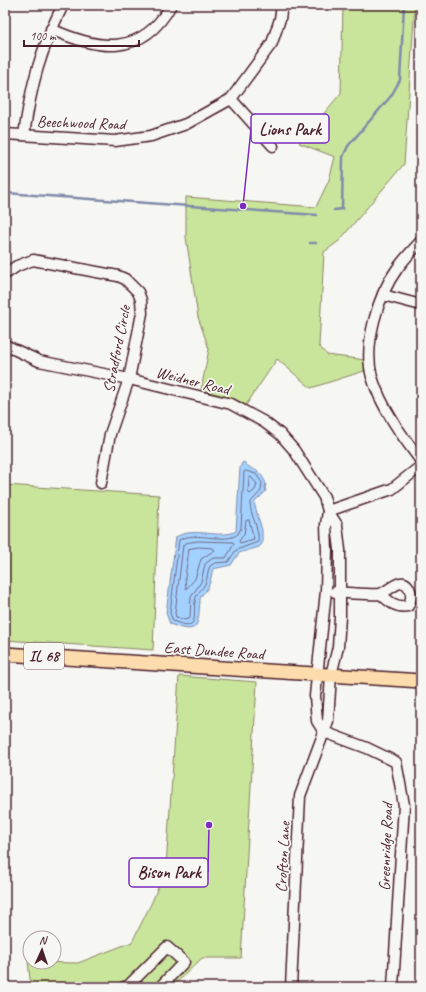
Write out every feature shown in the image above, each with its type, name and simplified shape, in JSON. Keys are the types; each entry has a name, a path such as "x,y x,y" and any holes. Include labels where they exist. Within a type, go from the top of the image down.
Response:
{"main road":[{"name":"East Dundee Road","path":"5,654 421,681"}],"street":[{"path":"24,135 30,95 39,58 63,5"},
{"path":"51,29 71,38 93,45 113,46 134,41 153,29 171,5"},
{"name":"Beechwood Road","path":"5,134 115,141 151,136 186,124 231,99 272,43 280,19 282,5"},
{"path":"231,99 273,146"},
{"path":"421,241 396,270 383,296 374,321 371,338 370,363 372,376 377,391 402,436 421,461"},
{"name":"Stradford Circle","path":"5,274 17,266 33,260 125,279 138,292 142,306 129,379 110,434 101,483"},
{"path":"383,296 421,305"},
{"name":"Weidner Road","path":"5,345 39,360 226,402 241,408 280,434 294,450 324,497 328,511 337,525 340,550 340,592 337,652 331,675"},
{"path":"328,511 392,489 421,466"},
{"name":"Weidner Road","path":"316,674 326,591 328,551 326,525 328,511"},
{"path":"326,591 381,594"},
{"path":"316,674 315,696 317,722 324,732"},
{"name":"Crofton Lane","path":"291,987 300,796 328,720 331,675"},
{"name":"Greenridge Road","path":"324,732 367,748 396,762 404,805 393,987"},
{"path":"127,987 167,947 184,962 160,987"}],"green space":[{"path":"343,5 415,5 404,164 339,241 324,252 319,346 327,355 366,360 364,371 311,388 277,359 246,405 235,399 201,390 209,349 198,317 186,237 186,197 316,207 329,180 335,157 299,143 341,93"},
{"path":"5,485 159,495 153,650 5,640"},
{"path":"179,676 257,682 241,958 202,958 172,987 31,987 29,970 62,970 62,963 78,963 132,942 152,902 166,867"}],"water":[{"path":"244,462 261,475 266,484 266,491 254,503 262,530 262,544 259,547 239,553 231,565 213,569 209,585 200,598 199,616 196,626 187,629 170,624 166,613 176,537 191,533 223,534 236,531 240,468"}],"waterway":[{"path":"334,210 342,209 343,157 348,146 391,96 400,80 404,5"},
{"path":"5,193 317,215"},
{"path":"310,243 316,243"}],"place":[{"name":"Lions Park","path":"243,206"},
{"name":"Bison Park","path":"209,825"}]}
